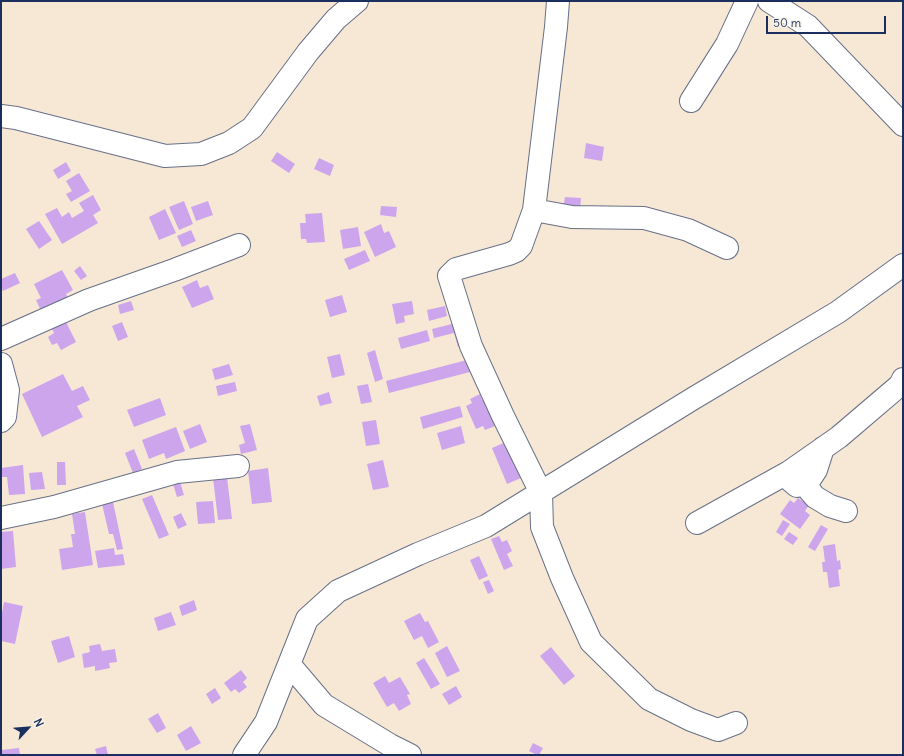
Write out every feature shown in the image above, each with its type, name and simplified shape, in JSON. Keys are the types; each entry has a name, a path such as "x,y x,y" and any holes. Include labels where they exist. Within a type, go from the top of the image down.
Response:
{"street":[{"path":"1,116 16,118 165,156 201,154 229,143 252,128 308,52 336,19 357,1"},
{"path":"558,1 534,210 521,246 516,251 509,254 456,269 449,276 471,346 502,416 541,493 542,527 562,578 591,642 648,699 690,720 718,730 736,723"},
{"path":"691,101 727,44 747,1"},
{"path":"768,1 808,26 903,125"},
{"path":"534,210 572,217 644,218 688,230 727,248"},
{"path":"1,339 89,300 174,270 238,245"},
{"path":"244,755 266,722 307,620 338,591 418,554 486,526 694,398 838,312 903,266"},
{"path":"1,364 8,390 5,417 1,421"},
{"path":"697,522 797,478 823,448 839,437 900,385 903,379"},
{"path":"1,518 54,507 177,472 238,466"},
{"path":"797,478 815,497 830,506 846,511"},
{"path":"290,665 324,705 390,745 410,755"}],"building":[{"path":"586,143 604,147 602,161 584,158"},
{"path":"277,152 295,164 289,173 271,161"},
{"path":"319,158 334,165 330,176 314,169"},
{"path":"66,162 71,171 58,179 53,170"},
{"path":"79,173 90,191 71,202 66,194 72,191 66,181"},
{"path":"93,195 101,210 93,215 98,223 62,244 45,214 57,208 62,217 69,212 72,218 84,211 79,203"},
{"path":"565,197 581,198 580,211 563,209"},
{"path":"184,201 193,224 179,230 169,207"},
{"path":"208,201 213,215 196,221 191,207"},
{"path":"381,206 397,207 396,217 380,215"},
{"path":"165,209 176,233 159,240 149,217"},
{"path":"322,213 325,242 307,243 306,239 301,239 300,223 306,223 305,214"},
{"path":"39,221 52,240 39,249 26,229"},
{"path":"381,224 384,233 389,231 396,247 375,257 364,232"},
{"path":"358,227 361,246 343,249 340,230"},
{"path":"191,230 196,241 182,247 177,236"},
{"path":"365,250 370,261 349,270 344,259"},
{"path":"80,266 87,276 81,280 74,271"},
{"path":"62,270 73,290 66,294 70,302 41,311 36,300 41,298 34,284"},
{"path":"15,273 20,283 3,291 1,287 1,279"},
{"path":"197,280 200,288 208,285 214,299 192,308 182,287"},
{"path":"342,295 347,312 330,317 325,300"},
{"path":"131,301 134,310 120,314 118,305"},
{"path":"412,301 414,314 404,316 405,322 396,324 392,304"},
{"path":"445,306 447,316 429,321 427,310"},
{"path":"66,322 76,342 61,350 57,343 52,345 48,337 54,333 52,329"},
{"path":"122,322 128,337 118,341 112,326"},
{"path":"460,322 466,345 458,347 454,333 434,338 432,329"},
{"path":"427,330 430,341 401,349 398,338"},
{"path":"375,350 383,379 375,382 367,353"},
{"path":"340,354 345,375 332,378 327,357"},
{"path":"467,360 470,372 389,393 386,381"},
{"path":"229,364 233,375 215,380 212,369"},
{"path":"63,374 72,391 83,386 90,400 77,406 83,417 42,437 22,394"},
{"path":"235,382 237,391 218,396 216,386"},
{"path":"368,384 372,402 361,404 357,386"},
{"path":"329,392 332,403 320,406 317,396"},
{"path":"480,394 482,400 488,398 497,419 493,421 495,426 485,430 483,426 476,429 466,406 472,403 470,399"},
{"path":"160,398 166,415 134,427 127,410"},
{"path":"460,406 463,417 423,429 420,417"},
{"path":"376,420 380,444 366,446 362,422"},
{"path":"200,424 207,442 190,449 183,431"},
{"path":"250,424 257,450 241,454 239,445 245,443 240,426"},
{"path":"461,426 465,443 442,450 437,433"},
{"path":"176,427 185,451 166,459 164,453 149,459 142,440"},
{"path":"506,442 521,478 507,484 492,448"},
{"path":"134,449 142,469 133,473 125,453"},
{"path":"383,460 389,487 373,490 367,464"},
{"path":"57,462 65,462 66,485 57,485"},
{"path":"23,465 25,494 9,495 7,477 1,477 1,468"},
{"path":"268,468 272,502 252,504 248,471"},
{"path":"42,472 45,489 31,490 29,473"},
{"path":"227,477 232,519 218,520 213,478"},
{"path":"180,482 184,495 177,497 173,484"},
{"path":"152,495 169,535 159,539 142,499"},
{"path":"798,498 809,505 805,511 810,515 800,529 780,514 790,500 794,503"},
{"path":"213,501 215,523 198,524 196,502"},
{"path":"113,502 123,549 117,550 113,534 109,534 102,504"},
{"path":"85,512 93,565 62,570 59,549 73,547 71,534 75,534 72,514"},
{"path":"181,513 187,525 178,529 173,517"},
{"path":"783,520 790,524 782,536 776,532"},
{"path":"821,525 828,529 815,551 808,547"},
{"path":"13,531 16,567 1,569 1,532"},
{"path":"789,532 798,538 793,545 784,539"},
{"path":"499,536 502,542 507,540 512,551 507,554 513,566 504,570 491,539"},
{"path":"835,544 837,561 840,560 841,569 838,570 840,586 829,588 827,572 823,572 822,562 825,562 823,546"},
{"path":"114,548 115,555 123,554 125,565 98,568 95,551"},
{"path":"479,556 488,576 479,580 470,560"},
{"path":"489,580 494,591 488,594 483,582"},
{"path":"194,600 197,610 182,616 179,606"},
{"path":"4,602 23,606 15,644 1,641 1,619"},
{"path":"171,612 176,625 158,631 154,618"},
{"path":"420,613 425,622 428,621 439,642 428,648 422,636 414,640 404,621"},
{"path":"69,636 75,657 58,663 51,641"},
{"path":"100,644 102,651 115,649 117,662 109,663 110,668 95,671 95,666 84,668 82,654 90,652 89,646"},
{"path":"447,646 460,671 447,677 435,653"},
{"path":"551,647 575,676 564,685 540,656"},
{"path":"424,658 440,684 431,689 416,663"},
{"path":"241,670 247,678 243,682 247,687 239,693 235,689 231,692 224,683"},
{"path":"385,676 389,683 400,677 410,694 407,695 411,704 399,711 394,703 387,707 373,683"},
{"path":"456,686 462,697 449,705 442,694"},
{"path":"215,688 221,698 212,704 206,694"},
{"path":"158,713 166,728 157,733 148,719"},
{"path":"191,726 201,743 186,751 177,735"},
{"path":"533,743 543,748 539,755 529,751"},
{"path":"106,746 108,755 97,755 95,749"},
{"path":"19,748 20,755 1,755 1,750"}]}
